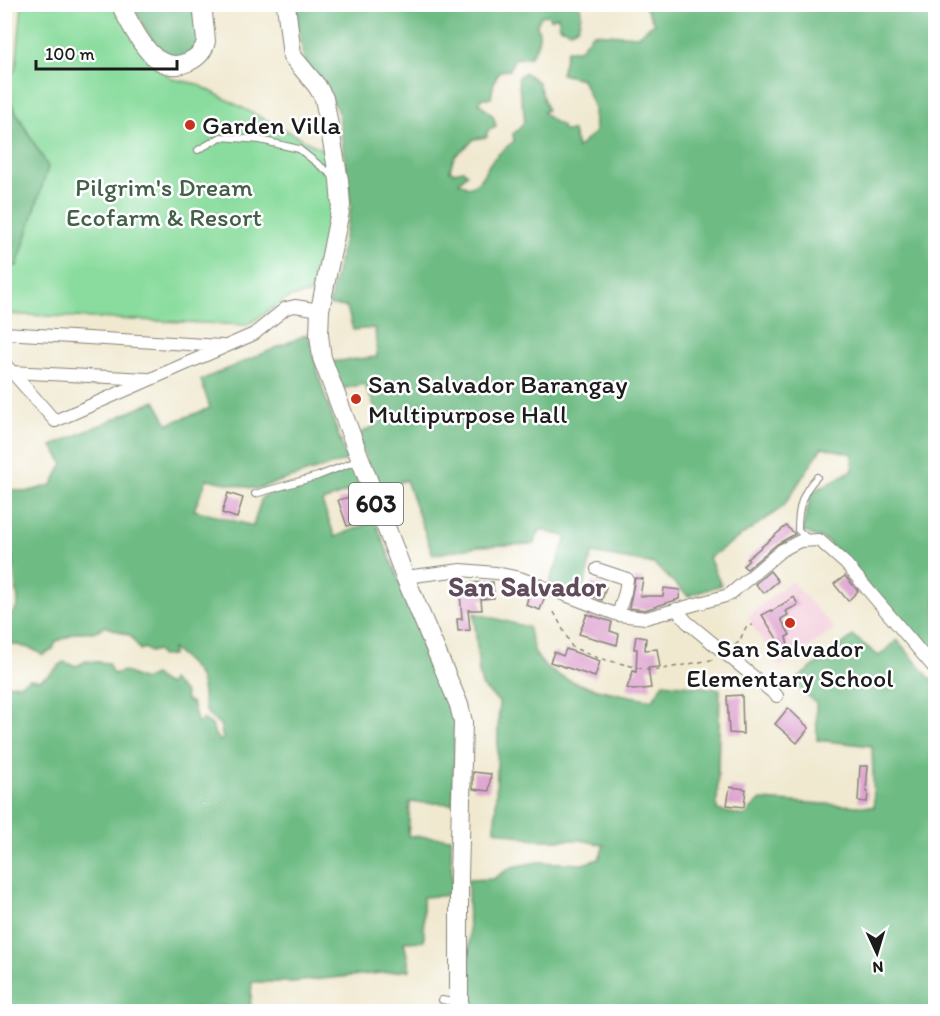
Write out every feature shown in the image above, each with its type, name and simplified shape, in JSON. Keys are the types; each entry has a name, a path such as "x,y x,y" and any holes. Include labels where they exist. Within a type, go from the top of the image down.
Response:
{"main road":[{"path":"120,4 148,52 158,60 180,65 197,56 205,47 202,4"},
{"name":"603","path":"286,4 292,56 324,98 339,180 341,206 320,310 319,335 322,358 405,577 459,705 463,722 453,1005"}],"street":[{"path":"7,367 55,421 254,334 291,306 320,310"},
{"path":"4,333 226,347"},
{"path":"7,367 150,379"},
{"path":"405,577 461,570 496,573 520,578 618,615 646,618 729,595 782,550 800,541 819,540 846,564 936,670"},
{"path":"597,569 627,579 626,592 618,615"},
{"path":"676,609 687,622 777,696"}],"lane":[{"path":"198,150 221,137 260,140 299,149 339,180"},
{"path":"255,494 318,476 359,460"},
{"path":"810,540 799,532 798,526 801,499 807,486 817,477"}],"path":[{"path":"554,612 572,647 598,658 652,671 727,656 739,642 746,627 753,625"}],"shaded area":[{"name":"San Salvador Elementary School","path":"791,581 835,629 780,667 747,617"}],"green space":[{"name":"Pilgrim's Dream Ecofarm & Resort","path":"22,5 117,5 150,62 173,79 197,84 329,153 338,210 318,292 290,297 247,325 5,314 5,267 17,266 48,167 5,92 5,84 16,68"},
{"path":"132,5 196,5 200,39 192,53 177,58 158,51"},
{"path":"295,5 579,5 581,13 578,27 571,31 560,27 558,16 550,19 548,15 541,16 537,25 538,42 530,57 514,59 510,70 499,71 491,98 482,98 479,103 493,116 496,126 487,131 487,137 474,139 459,152 451,164 450,171 463,170 467,174 459,182 468,187 480,180 493,159 514,141 513,134 524,121 518,77 525,73 538,82 547,110 543,112 562,126 563,131 573,131 577,148 595,132 594,108 582,79 561,74 567,50 579,50 593,33 637,36 654,23 644,5 935,5 935,666 827,541 802,531 812,492 853,470 852,454 822,447 783,507 709,558 721,585 688,596 654,564 592,553 582,596 549,584 567,537 540,530 534,544 479,546 433,555 406,480 378,490 357,435 382,422 364,384 337,390 330,362 377,357 375,328 353,330 347,307 329,305 351,207 338,109 304,61"},
{"path":"4,92 48,167 17,266 5,267"},
{"path":"308,334 323,390 347,460 256,489 207,479 194,510 253,526 262,497 353,467 359,487 322,502 335,537 375,521 456,721 453,804 410,802 408,836 451,838 452,895 423,897 424,941 404,942 410,970 292,982 252,982 250,1011 232,1011 218,1006 204,1011 195,1007 194,1012 5,1011 4,685 21,684 29,679 39,680 49,675 63,662 77,666 86,661 108,663 113,674 124,671 143,680 154,675 169,685 171,680 185,693 186,700 192,703 198,724 203,719 212,725 220,741 223,739 220,724 207,713 200,679 188,663 172,649 172,655 161,656 157,650 150,652 144,648 140,650 131,636 105,626 93,632 75,633 56,641 53,649 43,655 32,649 5,642 5,622 15,611 18,603 14,563 3,533 10,489 26,492 52,485 63,463 52,446 155,401 168,424 210,408 201,380"},
{"path":"474,613 528,627 536,655 547,668 559,676 590,687 653,700 663,683 720,689 717,810 744,816 761,800 874,807 872,746 817,740 816,703 793,682 853,636 879,656 897,640 935,684 935,1011 470,1011 468,880 493,879 512,867 538,862 582,864 599,859 604,845 581,840 534,840 495,830 499,702 482,686"}],"building":[{"path":"228,493 243,498 237,518 222,513"},
{"path":"361,494 370,519 347,526 338,500"},
{"path":"786,526 795,534 777,544 747,569 743,566 749,560 747,559"},
{"path":"770,571 778,581 764,593 755,584"},
{"path":"845,576 858,591 848,601 834,584"},
{"path":"635,578 643,579 640,596 663,596 664,588 680,590 679,599 645,610 629,608"},
{"path":"493,582 494,598 481,599 482,610 468,610 470,630 458,631 457,619 462,619 460,593 466,593 465,583"},
{"path":"592,582 606,587 602,600 589,595"},
{"path":"530,590 545,596 540,610 526,605"},
{"path":"794,597 798,605 786,611 788,615 781,619 790,635 786,637 789,650 780,653 776,637 762,615"},
{"path":"587,614 612,622 610,631 619,634 617,645 579,634"},
{"path":"636,636 646,638 645,650 657,649 660,667 648,668 651,688 633,690 627,688 633,671 636,672 637,649 634,649"},
{"path":"566,649 600,661 595,677 550,662 554,652 563,656"},
{"path":"742,695 743,734 729,733 727,696"},
{"path":"788,708 809,728 797,743 775,724"},
{"path":"860,766 868,766 867,802 858,801"},
{"path":"473,772 491,774 489,791 473,789"},
{"path":"730,787 746,789 744,807 727,805"}],"place":[{"name":"Garden Villa","path":"190,125"},
{"name":"San Salvador Barangay Multipurpose Hall","path":"356,399"},
{"name":"San Salvador Elementary School","path":"790,623"}],"district":[{"name":"San Salvador","path":"527,586"}]}
